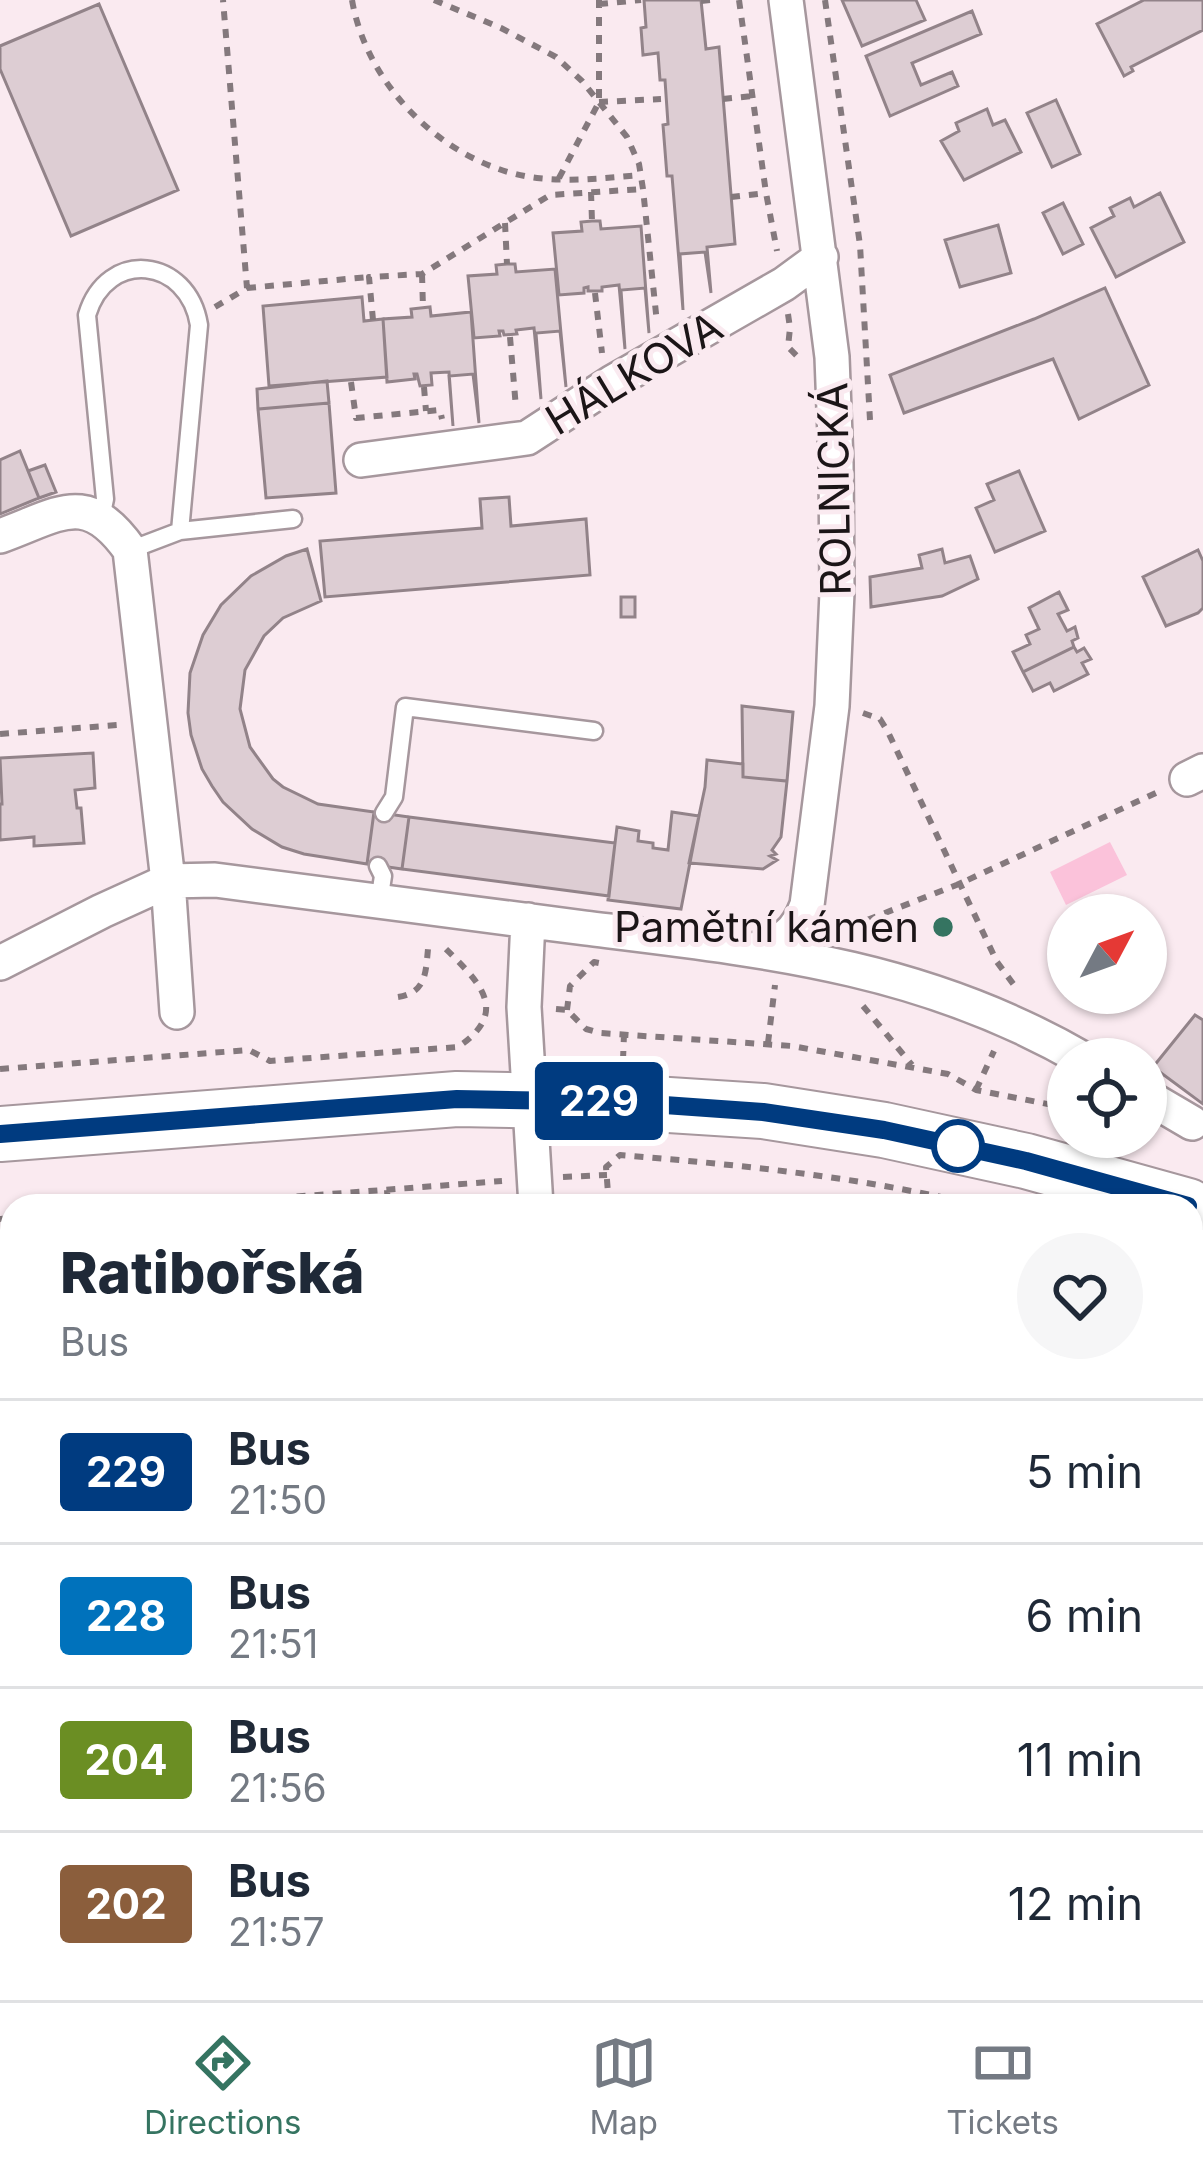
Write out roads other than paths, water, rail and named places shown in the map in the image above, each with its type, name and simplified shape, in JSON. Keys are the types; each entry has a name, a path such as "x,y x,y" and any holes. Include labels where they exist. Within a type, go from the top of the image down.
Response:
{"main road":[{"path":"0,1134 457,1099 622,1102 763,1112 884,1130 1026,1161 1144,1194"}],"street":[{"name":"ROLNICKÁ","path":"754,950 773,945 800,924 807,905 832,706 837,592 832,357 786,0"},
{"name":"HÁLKOVA","path":"361,460 527,438 821,257"},
{"path":"0,536 75,509 116,529 130,550 168,881 177,1012"},
{"path":"0,963 168,881 383,878 528,920 754,950 879,974 1017,1010 1055,1038"},
{"path":"528,920 524,1007 535,1194"},
{"path":"1167,1108 1192,1123"}],"lane":[{"path":"101,518 104,499 87,315 109,280 151,269 179,283 190,295 198,317 180,531"},
{"path":"130,550 180,531 293,519"},
{"path":"393,809 406,707 594,731"}],"place":[{"name":"Pamětní kámen","path":"943,927"}]}
